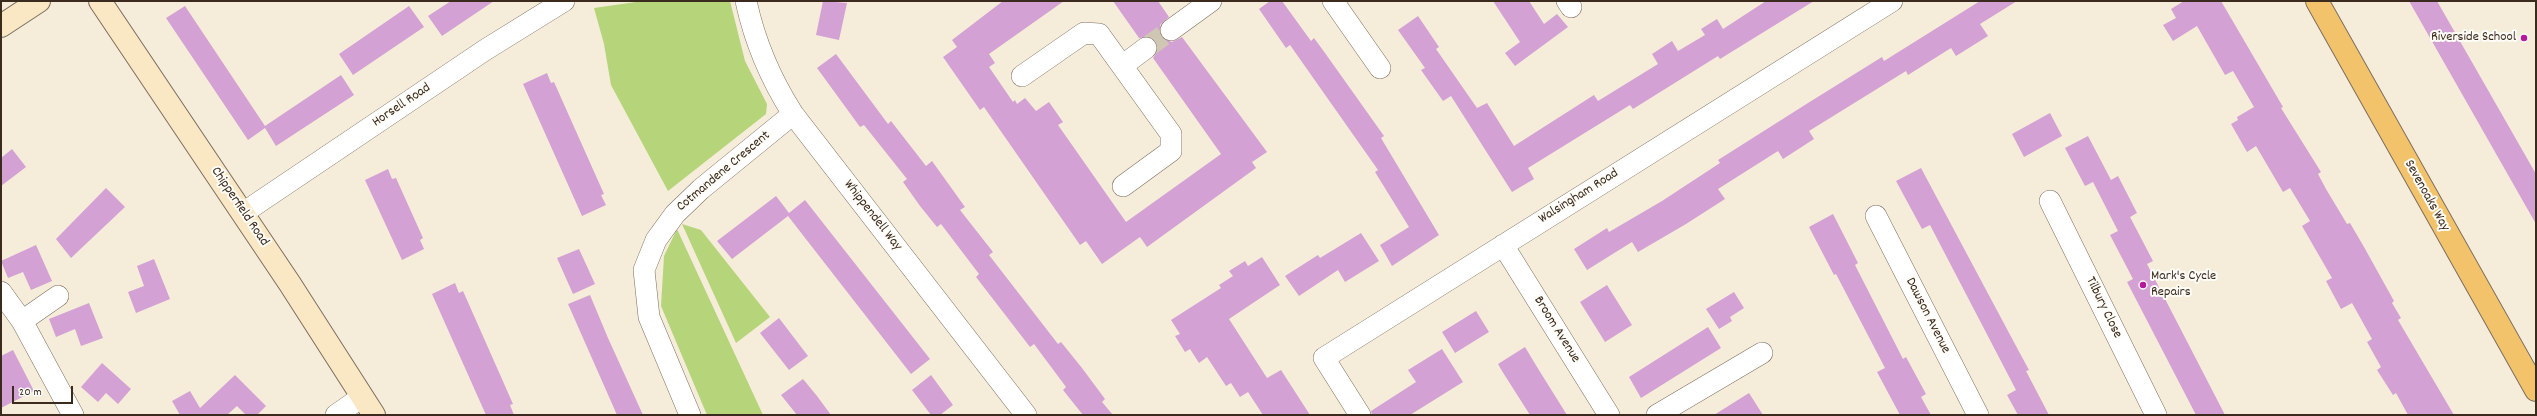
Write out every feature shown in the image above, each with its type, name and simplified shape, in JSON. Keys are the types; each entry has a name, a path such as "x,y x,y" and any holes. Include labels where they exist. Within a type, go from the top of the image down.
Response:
{"main road":[{"name":"Sevenoaks Way","path":"2317,1 2536,390"}],"street":[{"path":"1,26 39,1"},
{"name":"Chipperfield Road","path":"100,1 243,213 368,406"},
{"name":"Horsell Road","path":"243,213 485,50 564,1"},
{"name":"Whippendell Way","path":"746,1 762,58 774,83 793,114 1026,415"},
{"path":"1171,30 1211,1"},
{"path":"1333,1 1380,68"},
{"name":"Walsingham Road","path":"1360,415 1324,358 1892,1"},
{"path":"1022,76 1084,33 1099,34 1171,134 1171,151 1123,186"},
{"path":"1122,66 1146,48"},
{"name":"Cotmandene Crescent","path":"690,415 649,317 644,270 656,240 675,214 701,189 793,114"},
{"name":"Tilbury Close","path":"2050,201 2156,415"},
{"name":"Dawson Avenue","path":"1876,216 1978,415"},
{"name":"Broom Avenue","path":"1503,245 1609,415"},
{"path":"1,292 22,321 73,415"},
{"path":"22,321 58,296"},
{"path":"1658,415 1762,353"},
{"path":"336,415 368,406"}],"green space":[{"path":"643,1 730,1 745,61 767,104 766,114 668,191 611,85 604,44 594,8"},
{"path":"682,224 701,230 770,317 736,343"},
{"path":"677,229 763,415 707,415 661,306 664,256"}],"building":[{"path":"451,1 494,1 442,36 428,16"},
{"path":"823,1 847,3 839,40 816,35"},
{"path":"1003,1 1064,1 989,54 995,63 989,67 1013,102 1015,100 1017,104 1025,98 1036,111 1049,102 1063,122 1058,125 1126,222 1221,154 1153,58 1157,52 1156,41 1150,37 1139,38 1113,1 1158,1 1169,17 1160,25 1162,37 1172,42 1182,37 1267,152 1252,162 1256,168 1147,247 1140,237 1102,264 1086,241 1080,245 984,107 980,110 943,57 957,47 952,40"},
{"path":"1270,1 1282,1 1311,41 1314,38 1325,53 1384,136 1381,138 1439,235 1392,266 1380,245 1409,227 1375,172 1378,170 1290,45 1286,48 1259,9"},
{"path":"1493,1 1529,1 1544,24 1557,14 1568,27 1515,66 1505,53 1520,42"},
{"path":"1766,1 1814,1 1720,59 1718,56 1633,109 1630,105 1528,168 1534,179 1512,192 1451,96 1443,101 1421,70 1425,68 1398,30 1418,16 1439,47 1436,49 1477,108 1487,103 1514,146 1594,95 1598,101 1658,64 1652,54 1672,41 1678,51 1705,35 1701,29 1717,19 1723,29"},
{"path":"1980,1 2017,1 1980,24 1988,36 1956,56 1951,48 1908,75 1906,71 1809,131 1814,139 1783,159 1778,151 1718,189 1725,199 1686,224 1638,252 1632,242 1587,270 1574,249 1607,228 1609,232 1662,201 1720,163 1718,160 1808,103 1882,57 1884,61"},
{"path":"2184,1 2221,1 2283,107 2281,108 2321,172 2318,174 2326,189 2347,224 2350,223 2364,247 2394,301 2392,303 2401,318 2398,320 2454,415 2408,415 2396,393 2393,395 2377,370 2381,367 2367,342 2372,339 2352,303 2341,309 2326,281 2332,278 2302,226 2310,221 2290,188 2283,192 2256,146 2247,152 2231,124 2238,120 2237,117 2254,107 2233,71 2225,75 2197,26 2173,41 2163,25 2176,18 2171,9"},
{"path":"2409,1 2437,1 2536,174 2536,224"},
{"path":"185,6 265,126 341,75 354,95 276,146 265,128 248,140 166,18"},
{"path":"409,6 424,27 353,75 339,54"},
{"path":"836,54 888,124 891,121 926,166 932,161 965,207 960,210 993,252 989,255 1058,344 1061,342 1082,368 1105,399 1102,402 1113,415 1083,415 1063,390 1066,387 1034,344 1030,347 976,277 979,274 941,224 937,227 920,206 903,182 907,179 864,125 860,127 817,68"},
{"path":"547,73 551,83 554,82 604,194 601,195 606,205 582,216 523,84"},
{"path":"2050,113 2062,136 2024,157 2012,134"},
{"path":"2088,136 2111,180 2118,176 2137,213 2130,217 2153,261 2147,264 2225,415 2196,415 2127,282 2133,279 2110,235 2118,231 2093,182 2085,186 2065,148"},
{"path":"12,149 26,167 1,186 1,158"},
{"path":"1921,168 2029,370 2026,371 2049,415 2018,415 2007,395 2016,390 1930,225 1922,229 1896,181"},
{"path":"388,169 392,179 396,178 423,238 420,240 424,249 402,260 365,180"},
{"path":"106,188 125,207 71,258 56,239"},
{"path":"776,196 789,213 805,200 930,359 911,374 788,216 732,259 717,241"},
{"path":"1833,214 1858,263 1855,265 1903,359 1906,357 1926,394 1921,397 1931,415 1900,415 1877,372 1885,368 1836,274 1834,275 1809,227"},
{"path":"1361,233 1379,261 1345,282 1338,270 1299,296 1285,276 1318,255 1320,258"},
{"path":"36,245 52,281 31,290 23,272 8,278 1,261"},
{"path":"579,249 595,284 573,294 557,258"},
{"path":"1262,257 1280,285 1229,319 1267,378 1281,370 1310,415 1263,415 1248,392 1240,397 1231,383 1226,386 1207,357 1199,363 1190,349 1185,352 1175,336 1180,334 1171,320 1221,288 1219,285 1233,276 1229,271 1245,261 1248,266"},
{"path":"154,259 170,299 136,313 128,292 144,286 137,266"},
{"path":"455,283 459,293 463,291 513,404 510,405 514,415 486,415 432,294"},
{"path":"1607,285 1632,325 1605,342 1580,302"},
{"path":"1734,292 1744,308 1730,317 1732,321 1719,329 1706,309"},
{"path":"590,295 643,415 617,415 568,304"},
{"path":"89,303 103,338 81,346 75,329 56,337 49,319"},
{"path":"1476,311 1489,332 1455,353 1442,332"},
{"path":"779,318 808,356 789,370 760,333"},
{"path":"1708,327 1721,348 1641,398 1629,377"},
{"path":"1525,347 1567,415 1530,415 1502,371 1498,364"},
{"path":"1442,349 1463,382 1410,415 1372,415 1371,411 1416,382 1408,370"},
{"path":"13,350 34,391 1,408 1,356"},
{"path":"102,363 131,389 118,404 106,393 98,402 81,387"},
{"path":"235,375 266,406 257,415 246,415 237,406 227,415 180,415 172,401 190,391 200,408"},
{"path":"931,375 953,405 940,415 931,415 912,390"},
{"path":"803,379 831,415 797,415 781,395"},
{"path":"1749,393 1763,415 1714,415"}],"tunnel":[{"path":"1146,48 1171,30"}],"place":[{"name":"Riverside School","path":"2524,38"},
{"name":"Mark's Cycle Repairs","path":"2143,285"}]}
